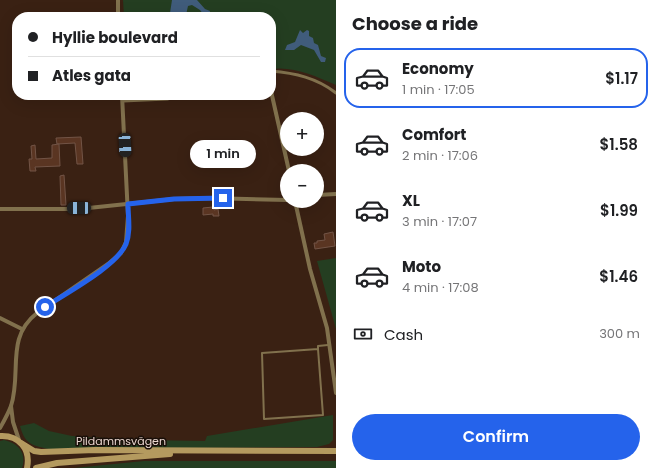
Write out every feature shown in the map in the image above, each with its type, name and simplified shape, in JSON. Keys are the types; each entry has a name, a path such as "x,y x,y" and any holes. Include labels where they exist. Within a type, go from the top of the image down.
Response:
{"main road":[{"name":"Pildammsvägen","path":"0,436 9,436 34,451 41,452 95,450 336,450"},
{"path":"20,442 28,455 27,468"},
{"name":"Pildammsvägen","path":"36,468 57,463 224,451"}],"street":[{"path":"118,0 118,12"},
{"path":"276,71 293,73 328,86 336,93"},
{"path":"20,442 13,422 11,405 17,347 22,329 37,313 108,264 121,253 128,237 128,204 123,101 144,100"},
{"path":"273,100 288,164"},
{"path":"324,195 336,194"},
{"path":"0,209 79,208 208,198 280,200"},
{"path":"297,208 310,269 328,328 336,393"},
{"path":"0,318 22,329"},
{"path":"0,428 11,405"}],"lane":[{"path":"318,349 262,352 264,419 323,415 318,346 329,344"}],"green space":[{"path":"123,0 336,0 336,85 296,70 276,68 276,12 124,12"},
{"path":"336,258 336,329 317,261"},
{"path":"333,415 333,440 329,444 317,447 48,449 30,443 24,437 20,426 34,423 49,431 72,436 138,440 205,441 207,436"},
{"path":"4,440 17,446 22,453 22,468 0,468 0,441"},
{"path":"144,461 336,461 336,468 74,468"}],"water":[{"path":"172,0 197,0 205,9 210,11 202,12 192,5 188,6 187,12 170,12"},
{"path":"300,30 303,33 307,30 309,31 309,36 313,38 314,43 318,45 321,56 326,58 325,62 321,62 314,50 301,45 294,50 285,50 287,45 295,42"}],"building":[{"path":"81,137 83,164 77,164 75,143 57,144 56,138"},
{"path":"59,144 60,166 35,167 36,171 30,171 29,159 32,159 31,146 35,145 36,159 52,158 52,145"},
{"path":"64,175 66,205 61,205 60,176"},
{"path":"213,207 214,210 218,209 219,216 213,216 213,214 203,215 203,208"},
{"path":"333,232 335,246 315,249 314,243 325,240 324,234"}],"route":[{"path":"45,307 116,259 121,253 128,237 128,204 174,199 223,198"}]}
